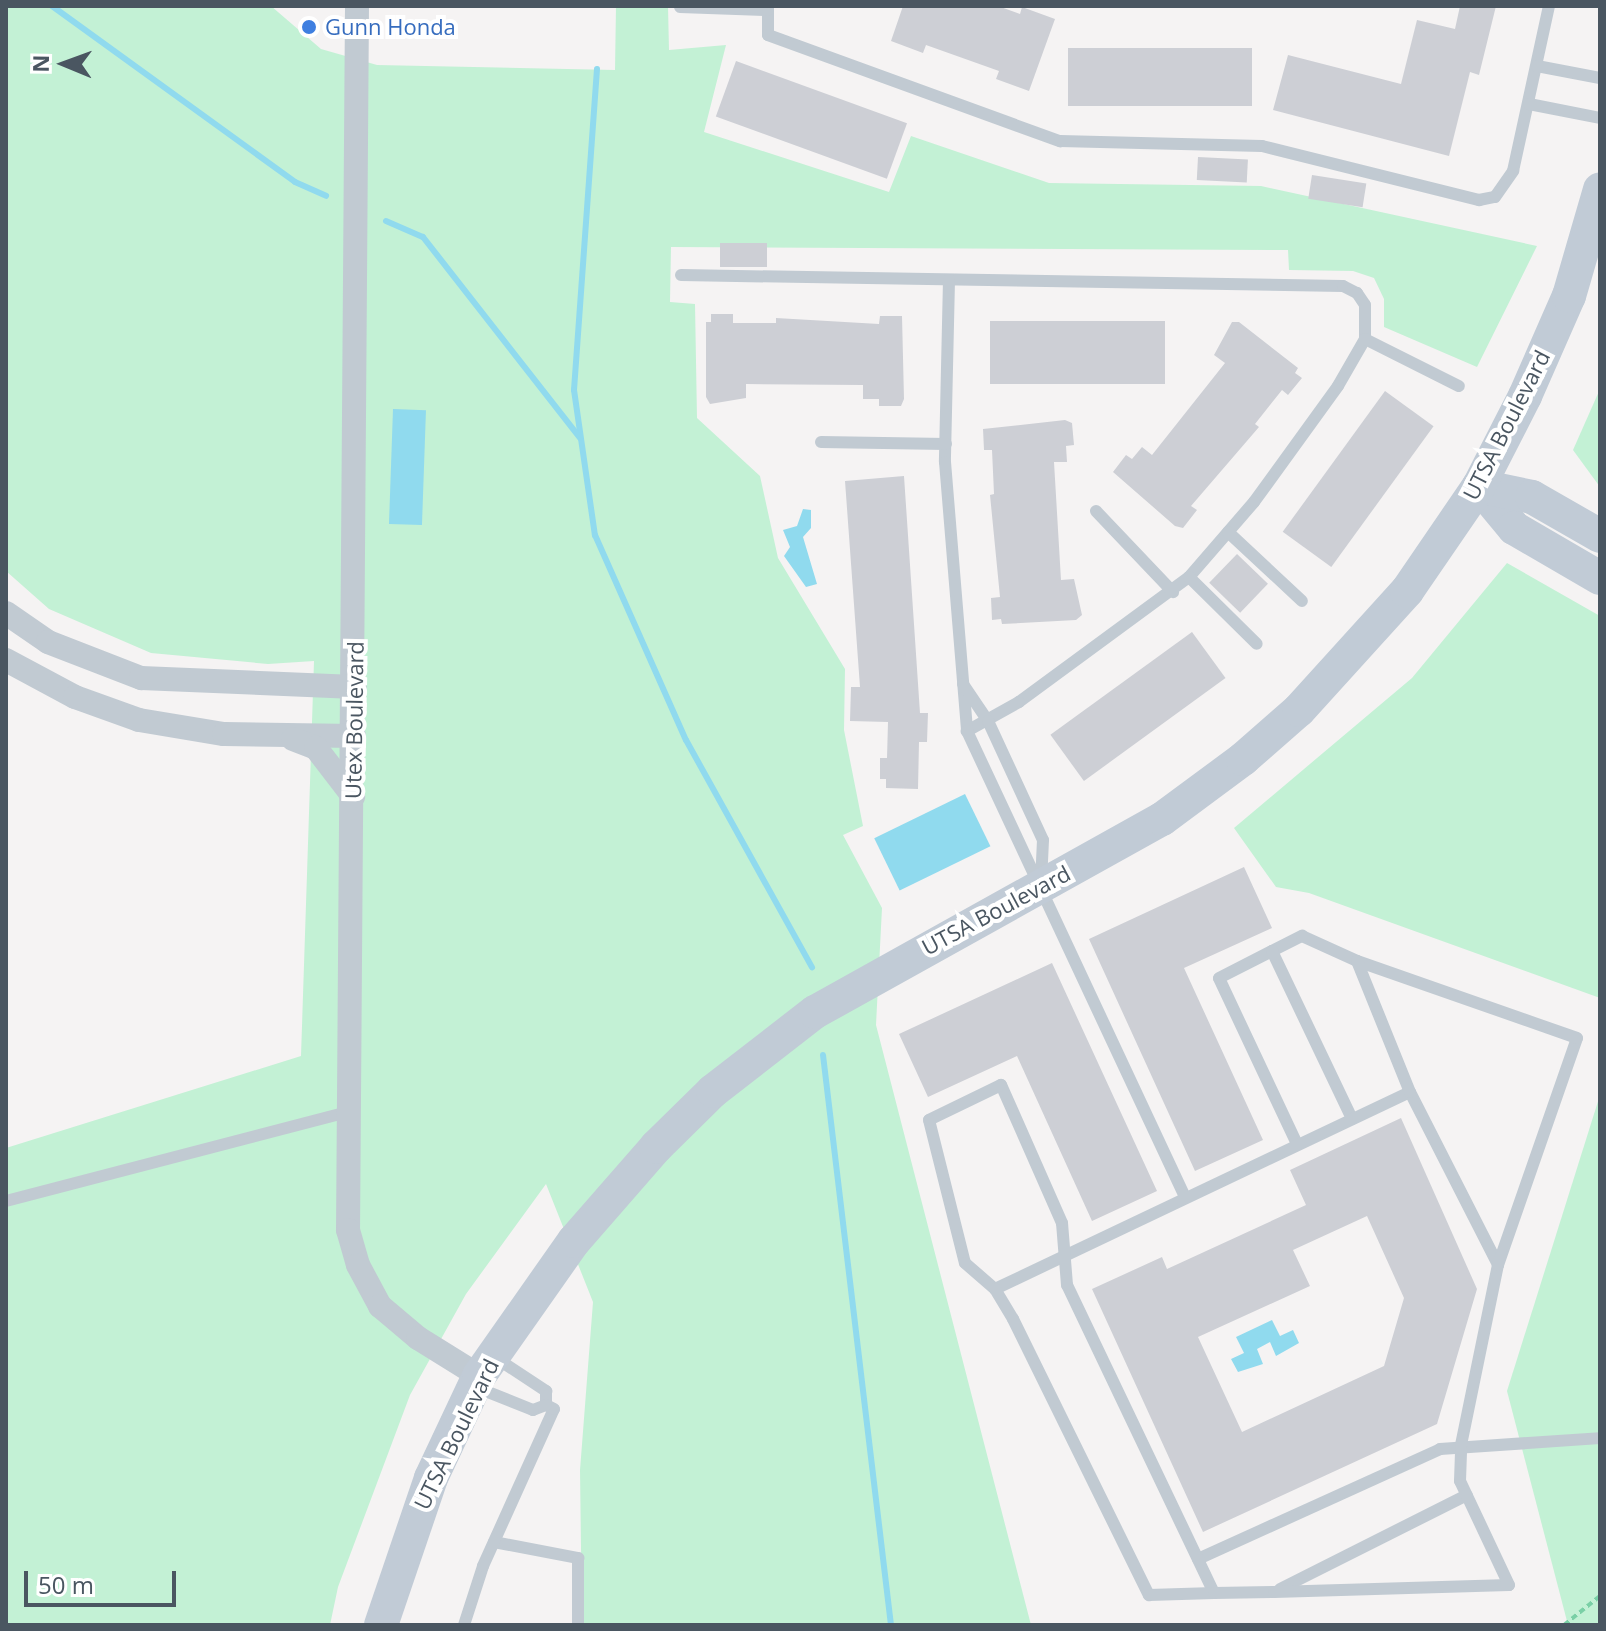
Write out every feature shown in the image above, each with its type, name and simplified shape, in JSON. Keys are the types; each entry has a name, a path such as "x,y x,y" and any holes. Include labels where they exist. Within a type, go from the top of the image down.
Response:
{"main road":[{"name":"UTSA Boulevard","path":"381,1625 431,1478 482,1373 574,1241 713,1091 815,1012 1162,819 1299,710 1407,591 1479,486 1569,296 1600,189"},
{"path":"1479,486 1532,497 1600,536"},
{"path":"1479,486 1514,528 1600,578"}],"street":[{"name":"Utex Boulevard","path":"357,6 355,687 345,1192 358,1265 380,1306 418,1338 482,1373"},
{"path":"6,613 48,642 141,678 355,687"},
{"path":"6,660 75,697 139,720 224,734 354,736"},
{"path":"279,735 316,748 353,796"}],"lane":[{"path":"680,7 768,8 768,35 1060,141 1262,146 1479,200 1495,197 1506,185 1529,104 1549,6"},
{"path":"1537,66 1600,78"},
{"path":"1529,104 1600,118"},
{"path":"681,275 1343,286 1357,293 1365,305 1365,339 1338,386 1228,532 1189,577 1173,592 1019,702 967,731"},
{"path":"949,280 946,444 961,682 967,731 1185,1197"},
{"path":"1365,339 1459,386"},
{"path":"821,442 946,444"},
{"path":"1096,511 1173,592"},
{"path":"1228,532 1302,601"},
{"path":"1189,577 1257,644"},
{"path":"961,682 988,721 1043,840 1041,887"},
{"path":"1214,1593 1067,1285 1062,1223 1001,1085 929,1120 965,1263 995,1289 1149,1595 1509,1585 1460,1481 1461,1445 1498,1265 1577,1038 1357,961 1302,936 1219,978 1297,1144"},
{"path":"1272,951 1352,1119"},
{"path":"1357,961 1410,1092 1498,1265"},
{"path":"995,1289 1064,1252 1410,1092"},
{"path":"6,1201 347,1112"},
{"path":"482,1373 546,1391 546,1405"},
{"path":"464,1625 494,1542 554,1409 546,1405 533,1410 482,1373"},
{"path":"1198,1559 1440,1449 1461,1445 1600,1438"},
{"path":"1274,1592 1467,1495"},
{"path":"494,1542 578,1558 578,1625"}],"path":[{"path":"1564,1625 1600,1596"}],"green space":[{"path":"6,6 271,6 321,49 377,65 615,70 616,6 668,6 669,50 726,45 704,132 889,192 911,136 1049,183 1261,186 1537,246 1477,367 1384,327 1384,299 1374,278 1353,271 1289,270 1288,250 671,247 670,302 695,304 697,418 760,476 778,558 845,669 844,730 863,826 843,835 882,908 876,1025 1031,1625 582,1625 580,1470 593,1302 546,1184 466,1294 410,1395 338,1587 330,1625 6,1625 6,1148 301,1056 314,661 268,664 151,653 49,609 6,571"},
{"path":"1600,389 1600,487 1573,450"},
{"path":"1507,563 1600,616 1600,998 1309,893 1276,887 1234,828 1412,678"},
{"path":"1600,1095 1600,1625 1568,1625 1507,1391"}],"water":[{"path":"393,409 426,410 422,525 389,524"},
{"path":"803,509 811,510 811,528 803,537 817,584 806,587 784,556 790,547 783,530 797,526"},
{"path":"965,794 990,846 900,890 874,838"},
{"path":"1272,1320 1280,1336 1293,1330 1299,1343 1276,1356 1270,1342 1257,1349 1263,1364 1238,1372 1231,1359 1244,1353 1236,1337"}],"building":[{"path":"903,6 998,6 1020,14 1022,7 1055,19 1029,91 996,79 999,71 926,45 923,53 891,41"},
{"path":"1460,6 1496,6 1479,75 1470,72 1449,156 1273,110 1288,55 1401,84 1417,20 1455,29"},
{"path":"1068,48 1252,48 1252,106 1068,106"},
{"path":"736,61 907,123 887,179 716,116"},
{"path":"1198,157 1248,160 1247,183 1197,180"},
{"path":"1312,175 1366,184 1363,207 1308,199"},
{"path":"720,243 767,243 767,267 720,267"},
{"path":"711,314 733,314 733,323 776,323 776,318 879,324 880,316 902,316 904,399 901,406 879,406 879,399 863,399 863,385 746,384 746,398 710,404 706,397 706,322 711,322"},
{"path":"990,321 1165,321 1165,384 990,384"},
{"path":"1232,322 1239,322 1298,368 1295,373 1302,378 1288,395 1282,390 1255,424 1259,427 1191,506 1197,510 1183,528 1175,526 1113,472 1126,455 1132,459 1142,447 1152,455 1225,363 1214,355"},
{"path":"1385,391 1434,426 1331,567 1283,532"},
{"path":"1065,420 1072,423 1074,445 1066,446 1067,462 1054,462 1061,580 1074,579 1082,615 1076,620 1002,624 1001,619 992,620 991,598 1000,597 990,495 994,494 992,450 984,450 983,429"},
{"path":"904,476 920,713 928,713 927,742 919,742 918,789 886,788 886,779 880,779 880,758 887,758 888,722 850,721 851,687 860,687 845,481"},
{"path":"1237,554 1268,584 1240,613 1209,583"},
{"path":"1192,632 1226,678 1084,781 1050,735"},
{"path":"1244,867 1272,928 1184,968 1263,1140 1195,1171 1089,939"},
{"path":"1052,963 1157,1191 1092,1221 1017,1056 928,1097 899,1034"},
{"path":"1401,1118 1477,1289 1437,1424 1203,1532 1092,1289 1162,1257 1167,1269 1306,1205 1290,1170","holes":["1367,1216 1404,1298 1384,1366 1242,1432 1198,1337 1310,1286 1293,1250"]}],"waterway":[{"path":"52,6 295,182 326,196"},
{"path":"597,69 574,390 595,535 686,740 812,967"},
{"path":"386,221 423,237 580,438"},
{"path":"823,1055 891,1625"}],"place":[{"name":"Gunn Honda","path":"309,27"}]}
